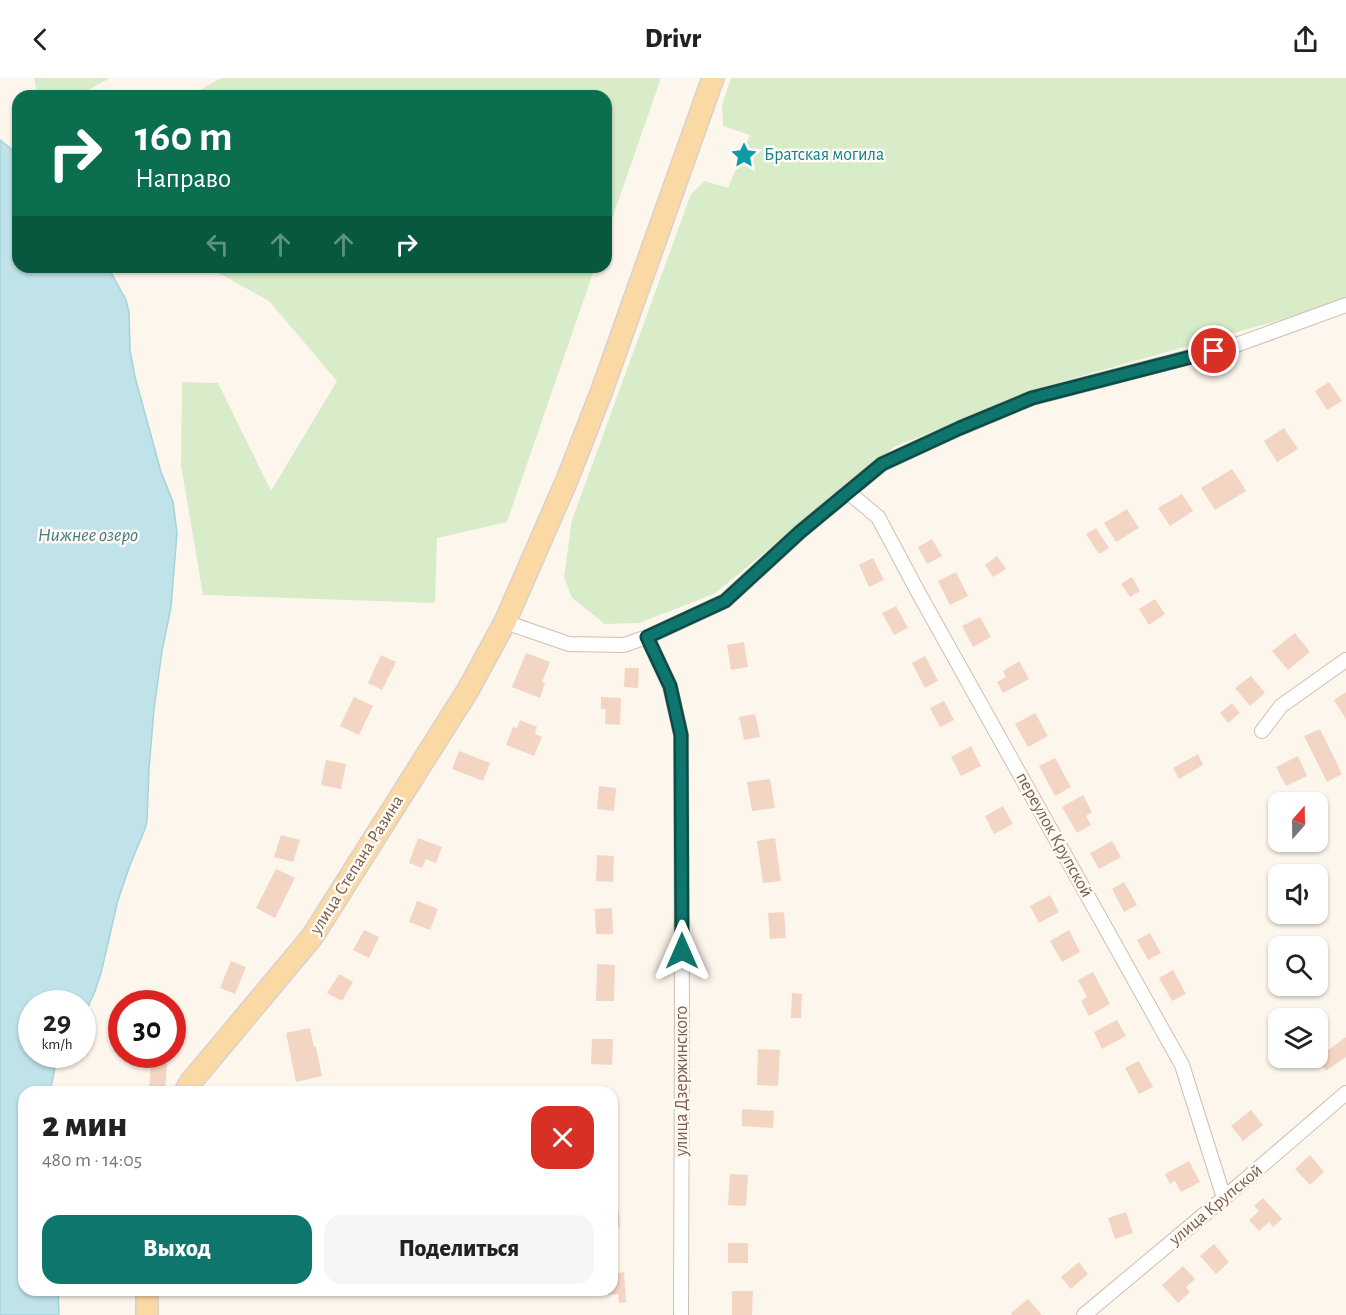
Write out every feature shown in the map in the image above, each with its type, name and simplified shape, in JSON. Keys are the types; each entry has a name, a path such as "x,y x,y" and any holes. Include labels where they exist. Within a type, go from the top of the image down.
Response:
{"main road":[{"name":"улица Степана Разина","path":"188,1086 312,937 468,690 505,622 567,480 601,393 713,78"},
{"path":"147,1296 147,1315"}],"street":[{"path":"505,622 569,644 624,645 647,637 725,601 800,532 882,464 1032,398 1236,345 1346,305"},
{"name":"переулок Крупской","path":"849,492 878,517 1182,1065 1224,1198"},
{"name":"улица Дзержинского","path":"647,637 670,686 681,735 681,1315"},
{"path":"1262,731 1281,706 1346,660"},
{"name":"улица Крупской","path":"1084,1315 1346,1093"}],"green space":[{"path":"34,78 110,78 88,90 36,90"},
{"path":"221,78 661,78 612,219 612,90 200,90"},
{"path":"731,78 1346,78 1346,299 1046,386 894,447 714,594 639,623 605,624 572,598 564,577 572,520 691,194 705,181 728,188 750,135 723,126 722,105"},
{"path":"218,273 593,273 507,522 437,538 435,603 203,595 181,465 182,382 218,383 271,491 337,381 269,301"}],"water":[{"name":"Нижнее озеро","path":"0,140 12,149 12,273 111,273 126,300 129,312 130,350 135,377 161,472 173,502 177,533 171,607 154,709 147,820 118,900 95,990 18,990 18,1068 55,1068 51,1086 18,1086 18,1296 58,1296 59,1315 0,1315"}],"building":[{"path":"1329,382 1342,401 1327,410 1315,391"},
{"path":"1284,428 1298,449 1277,462 1264,441"},
{"path":"1232,469 1246,491 1215,510 1201,488"},
{"path":"1182,494 1193,511 1170,526 1158,508"},
{"path":"1127,509 1139,528 1116,542 1104,523"},
{"path":"1096,528 1109,548 1099,554 1086,534"},
{"path":"932,539 942,556 927,564 918,547"},
{"path":"997,556 1006,569 993,577 985,565"},
{"path":"873,558 884,580 869,587 859,565"},
{"path":"956,572 968,596 950,605 938,581"},
{"path":"1132,577 1140,591 1130,597 1121,584"},
{"path":"1155,599 1165,614 1149,625 1139,609"},
{"path":"896,606 908,628 894,635 882,613"},
{"path":"980,617 991,637 973,647 962,626"},
{"path":"1295,633 1310,652 1288,670 1272,651"},
{"path":"744,642 748,667 731,670 727,645"},
{"path":"526,653 550,662 542,682 545,683 540,698 512,687"},
{"path":"381,655 396,662 382,690 368,683"},
{"path":"925,656 938,681 925,688 912,663"},
{"path":"1019,661 1029,679 1003,693 997,682 1006,677 1003,671"},
{"path":"625,668 639,668 638,688 624,687"},
{"path":"1251,676 1265,693 1250,706 1235,688"},
{"path":"1346,692 1346,719 1334,700"},
{"path":"354,697 373,706 359,735 340,726"},
{"path":"601,697 621,698 620,725 605,724 606,709 601,709"},
{"path":"944,701 954,720 940,727 930,708"},
{"path":"1232,703 1240,713 1228,723 1220,713"},
{"path":"1035,713 1048,736 1028,747 1015,724"},
{"path":"755,714 760,737 744,740 739,717"},
{"path":"520,720 537,727 535,734 542,737 534,756 506,745 513,727 517,728"},
{"path":"1320,729 1342,774 1327,782 1304,736"},
{"path":"971,746 981,766 961,776 951,757"},
{"path":"459,751 490,763 483,781 452,769"},
{"path":"1198,754 1203,765 1179,779 1173,768"},
{"path":"1298,756 1307,776 1286,786 1276,767"},
{"path":"1055,758 1071,787 1055,796 1039,766"},
{"path":"326,760 346,764 341,789 321,785"},
{"path":"770,779 775,808 752,811 747,782"},
{"path":"599,786 616,788 614,811 597,809"},
{"path":"1083,795 1092,812 1086,816 1091,825 1077,833 1062,807"},
{"path":"1003,806 1013,824 994,834 985,816"},
{"path":"281,835 300,840 293,862 274,857"},
{"path":"418,838 442,847 436,863 426,859 422,868 409,863"},
{"path":"775,838 781,881 763,883 757,841"},
{"path":"1112,841 1121,857 1099,869 1090,853"},
{"path":"597,855 614,856 613,882 596,881"},
{"path":"276,869 295,878 275,918 256,908"},
{"path":"1124,882 1137,905 1124,912 1112,889"},
{"path":"1050,895 1059,912 1039,923 1030,906"},
{"path":"417,901 438,909 430,930 409,922"},
{"path":"612,908 613,934 596,934 595,909"},
{"path":"784,912 786,938 770,939 768,913"},
{"path":"364,930 379,937 369,958 353,950"},
{"path":"1069,930 1080,952 1062,962 1050,941"},
{"path":"1150,933 1161,953 1148,960 1137,940"},
{"path":"231,961 246,967 235,994 220,988"},
{"path":"597,964 615,965 614,1001 596,1001"},
{"path":"1173,970 1186,994 1172,1001 1159,978"},
{"path":"1093,972 1110,1004 1089,1016 1081,1001 1087,997 1078,980"},
{"path":"339,974 353,982 342,1001 327,993"},
{"path":"792,993 802,994 801,1018 791,1018"},
{"path":"1117,1020 1126,1036 1102,1049 1094,1032"},
{"path":"310,1028 322,1076 296,1082 286,1033"},
{"path":"1346,1037 1346,1057 1326,1071 1324,1068 1328,1068 1328,1050"},
{"path":"592,1039 613,1039 612,1065 591,1064"},
{"path":"758,1049 780,1050 778,1086 757,1085"},
{"path":"1139,1061 1153,1087 1139,1094 1125,1068"},
{"path":"151,1068 167,1068 165,1086 149,1086"},
{"path":"742,1109 774,1111 773,1128 742,1126"},
{"path":"1251,1110 1263,1125 1243,1141 1231,1126"},
{"path":"1310,1155 1324,1172 1310,1185 1295,1169"},
{"path":"1189,1161 1200,1182 1181,1192 1175,1181 1170,1184 1165,1174"},
{"path":"730,1174 748,1175 746,1206 728,1205"},
{"path":"1263,1198 1282,1219 1273,1227 1269,1222 1259,1231 1249,1220 1259,1211 1254,1206"},
{"path":"1126,1212 1133,1233 1115,1239 1108,1218"},
{"path":"728,1243 748,1243 748,1263 728,1263"},
{"path":"1214,1244 1229,1262 1216,1274 1200,1256"},
{"path":"1079,1262 1088,1274 1071,1289 1061,1277"},
{"path":"1183,1266 1195,1279 1186,1287 1190,1292 1178,1303 1162,1285"},
{"path":"624,1272 626,1302 619,1303 618,1273"},
{"path":"732,1291 753,1291 752,1315 732,1315"},
{"path":"1028,1299 1042,1315 1012,1315 1011,1313"}],"place":[{"name":"Братская могила","path":"744,155"}],"route":[{"path":"682,951 681,735 670,686 647,637 725,601 800,532 882,464 1032,398 1214,351"}]}
